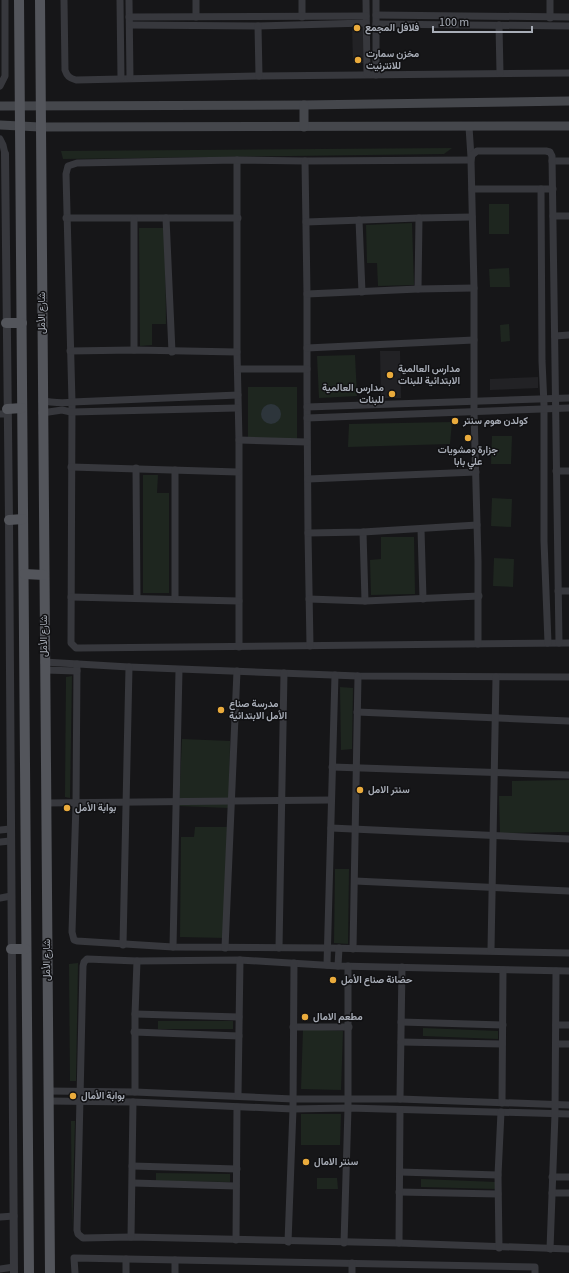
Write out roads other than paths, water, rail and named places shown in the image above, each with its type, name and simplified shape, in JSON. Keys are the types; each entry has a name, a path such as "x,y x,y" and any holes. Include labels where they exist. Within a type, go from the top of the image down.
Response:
{"main road":[{"name":"شارع الأمل","path":"19,0 29,1273"},
{"name":"شارع الأمل","path":"40,0 40,127 47,401 44,575 50,1273"},
{"path":"0,106 304,105 569,101"},
{"path":"304,105 304,127"},
{"path":"0,124 40,127 569,126"},
{"path":"6,323 22,323"},
{"path":"4,416 22,408"},
{"path":"9,520 23,519"},
{"path":"24,574 44,575"},
{"path":"11,949 26,950"}],"street":[{"path":"0,86 5,76 3,33 5,0"},
{"path":"64,0 65,70 66,75 70,79 76,80 367,74 569,73"},
{"path":"120,0 121,78"},
{"path":"129,0 130,78"},
{"path":"196,0 196,17"},
{"path":"302,0 302,17"},
{"path":"366,0 367,74"},
{"path":"376,0 376,75"},
{"path":"550,0 550,18"},
{"path":"129,21 196,17 302,17 366,20 569,17"},
{"path":"129,21 258,26 366,20"},
{"path":"376,20 569,26"},
{"path":"500,25 500,73"},
{"path":"258,26 259,76"},
{"path":"470,126 474,288 474,411 478,525 478,644"},
{"path":"0,139 4,145 5,154 6,323 4,416 9,520 14,1270 0,1269"},
{"path":"471,159 474,152 480,151 546,151 552,154 559,643"},
{"path":"471,159 305,161 237,160 73,164 68,166 66,174 66,218 72,402 71,643 76,648 569,643"},
{"path":"237,160 239,647"},
{"path":"305,161 308,294 307,418 310,646"},
{"path":"552,161 569,161"},
{"path":"472,189 553,189"},
{"path":"541,189 544,398 544,541 548,643"},
{"path":"553,216 569,216"},
{"path":"306,222 472,217"},
{"path":"66,218 238,218"},
{"path":"134,218 134,350"},
{"path":"166,218 172,352"},
{"path":"418,289 419,218"},
{"path":"359,220 362,292"},
{"path":"308,294 474,288"},
{"path":"555,336 569,335"},
{"path":"307,348 474,340"},
{"path":"70,351 134,350 172,352 237,352"},
{"path":"238,369 307,369"},
{"path":"47,401 62,404 72,402 238,395"},
{"path":"307,406 569,398"},
{"path":"47,412 62,410 71,412 238,408"},
{"path":"307,418 569,408"},
{"path":"239,440 308,442"},
{"path":"71,467 238,472"},
{"path":"136,468 137,598"},
{"path":"174,599 175,470"},
{"path":"556,471 569,471"},
{"path":"308,479 476,472"},
{"path":"308,533 363,532 478,525"},
{"path":"421,529 423,600"},
{"path":"363,532 365,601"},
{"path":"558,591 569,591"},
{"path":"72,596 239,601"},
{"path":"309,600 423,600 479,596"},
{"path":"45,666 358,676 569,677"},
{"path":"77,668 74,940 80,942 173,947 490,950 569,953"},
{"path":"123,945 129,668"},
{"path":"173,947 179,670"},
{"path":"225,948 237,671"},
{"path":"279,948 284,673"},
{"path":"327,965 335,675"},
{"path":"353,949 358,676"},
{"path":"490,950 494,835 496,677"},
{"path":"357,712 569,721"},
{"path":"332,767 569,775"},
{"path":"46,803 331,800"},
{"path":"331,828 569,839"},
{"path":"0,830 10,829"},
{"path":"0,842 10,841"},
{"path":"355,881 569,891"},
{"path":"0,898 11,896"},
{"path":"338,966 339,948"},
{"path":"569,971 338,966 240,960 137,961 89,959 84,962 83,966 77,1232 79,1236 83,1238 131,1237 569,1249"},
{"path":"238,1096 240,960"},
{"path":"135,1092 134,1032 137,961"},
{"path":"288,1242 293,1109 294,963"},
{"path":"344,1243 348,1108 348,966"},
{"path":"400,1099 402,967"},
{"path":"502,1103 504,970"},
{"path":"550,1249 555,1114 556,971"},
{"path":"135,1014 239,1017"},
{"path":"401,1022 503,1025"},
{"path":"556,1025 569,1025"},
{"path":"293,1027 349,1027"},
{"path":"134,1032 239,1036"},
{"path":"400,1042 502,1044"},
{"path":"556,1044 569,1044"},
{"path":"48,1096 80,1090 293,1099 400,1099 569,1105"},
{"path":"48,1096 80,1101 293,1109 348,1108 569,1114"},
{"path":"131,1237 133,1102"},
{"path":"236,1240 237,1107"},
{"path":"399,1244 400,1110"},
{"path":"499,1248 498,1175 501,1112"},
{"path":"132,1166 237,1169"},
{"path":"400,1172 498,1175"},
{"path":"552,1177 569,1177"},
{"path":"133,1183 236,1186"},
{"path":"399,1192 498,1194"},
{"path":"552,1193 569,1193"},
{"path":"0,1217 14,1216"},
{"path":"75,1273 74,1258 535,1267 535,1273"},
{"path":"126,1259 126,1273"},
{"path":"175,1260 175,1273"},
{"path":"352,1263 352,1273"}],"place":[{"name":"فلافل المجمع","path":"357,28"},
{"name":"مخزن سمارت للانترنيت","path":"358,60"},
{"name":"مدارس العالمية الابتدائية للبنات","path":"390,375"},
{"name":"مدارس العالمية للبنات","path":"392,394"},
{"name":"كولدن هوم سنتر","path":"455,421"},
{"name":"جزارة ومشويات علي بابا","path":"468,438"},
{"name":"مدرسة صناع الأمل الابتدائية","path":"221,710"},
{"name":"سنتر الامل","path":"360,790"},
{"name":"بوابة الأمل","path":"67,808"},
{"name":"حضانة صناع الأمل","path":"333,980"},
{"name":"مطعم الامال","path":"305,1017"},
{"name":"بوابة الأمال","path":"73,1096"},
{"name":"سنتر الامال","path":"306,1162"}]}
